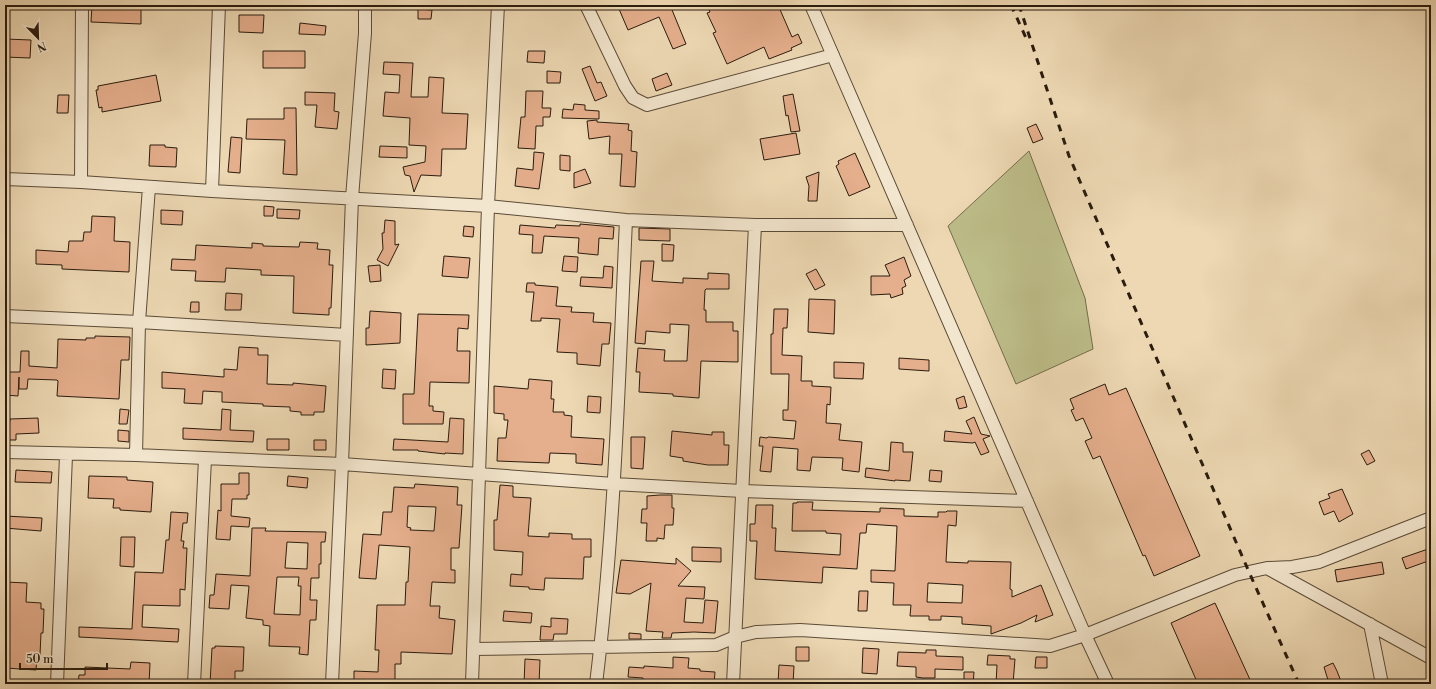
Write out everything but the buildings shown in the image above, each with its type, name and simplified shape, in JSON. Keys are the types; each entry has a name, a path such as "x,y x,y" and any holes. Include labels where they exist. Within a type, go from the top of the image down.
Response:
{"street":[{"path":"81,182 82,5"},
{"path":"212,191 219,5"},
{"path":"332,684 352,198 365,33 365,5"},
{"path":"472,684 488,206 498,5"},
{"path":"586,5 625,86 633,98 647,105 833,54"},
{"path":"811,5 1085,635 1108,684"},
{"path":"5,179 81,182 212,191 488,206 626,220 755,225 907,225"},
{"path":"136,455 139,322 149,187"},
{"path":"596,684 601,647 614,484 626,220"},
{"path":"733,684 755,225"},
{"path":"5,316 139,322 347,336"},
{"path":"5,452 66,455 136,455 342,464 614,484 742,491 1027,501"},
{"path":"57,684 66,455"},
{"path":"194,684 205,459"},
{"path":"473,649 716,645 735,637 756,632 800,630 1050,646 1085,635 1235,575 1267,568 1292,567 1320,562 1431,518"},
{"path":"1267,568 1431,658"},
{"path":"1370,624 1382,684"}],"green space":[{"path":"1029,151 1085,298 1093,349 1016,384 948,226"}],"railway":[{"path":"1011,5 1026,38"},
{"path":"1019,5 1069,156 1299,684"}]}
